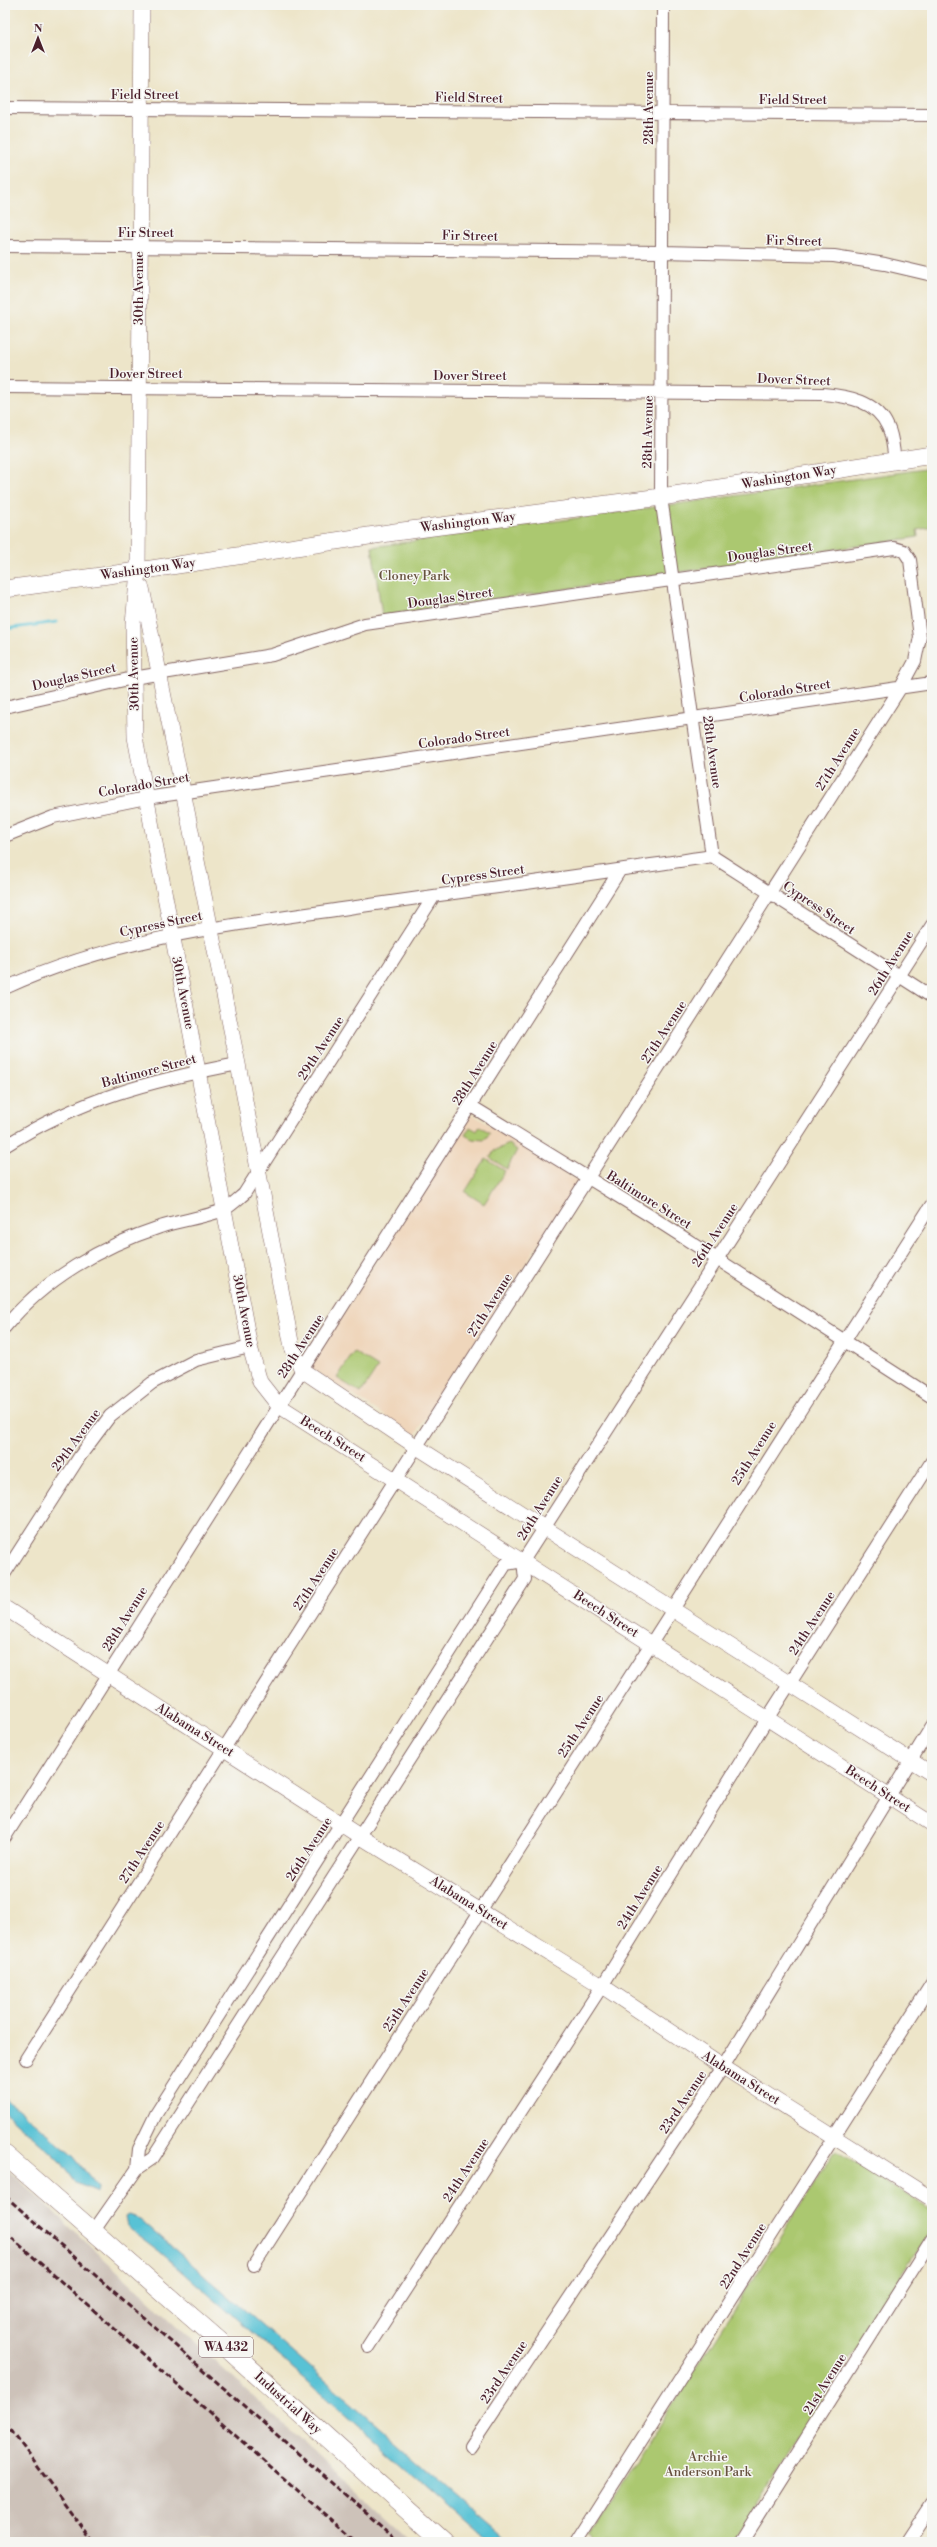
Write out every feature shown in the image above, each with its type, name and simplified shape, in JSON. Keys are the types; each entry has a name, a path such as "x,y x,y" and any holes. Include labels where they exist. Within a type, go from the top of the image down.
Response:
{"main road":[{"name":"Washington Way","path":"5,589 138,571 395,532 661,496 932,455"},
{"name":"Industrial Way","path":"5,2154 226,2347 443,2542"}],"street":[{"name":"30th Avenue","path":"142,5 138,571 133,624 135,737 171,935 199,1071 250,1347 260,1382 278,1405"},
{"name":"28th Avenue","path":"663,5 663,391 661,496 712,856"},
{"name":"Field Street","path":"5,108 932,115"},
{"name":"Fir Street","path":"5,246 662,252 834,256 885,264 932,275"},
{"name":"Dover Street","path":"5,387 663,391 824,394 857,399 883,418 889,428 895,460"},
{"name":"Douglas Street","path":"5,707 133,678 272,655 365,624 894,548 904,551"},
{"name":"27th Avenue","path":"26,2059 901,687 915,661 920,637 910,560 904,551"},
{"name":"30th Avenue","path":"138,571 238,1064 292,1347 302,1370"},
{"name":"Colorado Street","path":"5,836 53,817 146,798 932,683"},
{"name":"Cypress Street","path":"5,988 32,975 101,952 171,935 712,856 932,997"},
{"name":"28th Avenue","path":"5,1836 106,1674 471,1106 620,870"},
{"name":"29th Avenue","path":"224,1209 244,1194 434,896"},
{"name":"26th Avenue","path":"93,2232 137,2169 153,2158 361,1836 525,1579 523,1561 716,1259 900,977 932,925"},
{"name":"Baltimore Street","path":"5,1146 38,1124 96,1099 149,1082 238,1064"},
{"name":"Baltimore Street","path":"471,1106 588,1178 932,1397"},
{"name":"25th Avenue","path":"254,2265 843,1340 932,1204"},
{"path":"5,1327 46,1286 88,1258 132,1236 179,1220 224,1209"},
{"name":"29th Avenue","path":"5,1573 80,1456 110,1416 152,1383 196,1360 250,1347"},
{"path":"302,1370 417,1447 932,1774"},
{"name":"Beech Street","path":"278,1405 932,1824"},
{"name":"24th Avenue","path":"368,2347 602,1986 767,1719 932,1461"},
{"name":"26th Avenue","path":"137,2169 139,2149 156,2114 342,1824 506,1564 523,1561"},
{"name":"Alabama Street","path":"5,1608 342,1824 602,1986 723,2067 932,2199"},
{"name":"23rd Avenue","path":"471,2446 723,2067 932,1726"},
{"name":"22nd Avenue","path":"576,2542 836,2137 932,1983"},
{"name":"21st Avenue","path":"741,2542 932,2240"},
{"path":"907,2542 932,2504"}],"shaded area":[{"path":"472,1114 578,1182 415,1435 309,1367"},
{"path":"5,2167 410,2542 5,2542"}],"green space":[{"name":"Cloney Park","path":"932,468 932,527 917,530 918,537 382,616 372,547"},
{"path":"480,1126 490,1133 484,1140 472,1139 465,1135 470,1127 477,1131"},
{"path":"509,1144 517,1150 507,1169 490,1158 494,1151"},
{"path":"486,1159 505,1171 484,1204 465,1192"},
{"path":"354,1352 378,1367 361,1393 337,1378"},
{"name":"Archie Anderson Park","path":"836,2150 932,2211 932,2228 732,2542 594,2542 589,2535"}],"water":[{"path":"5,2098 73,2156 98,2187 97,2192 76,2183 61,2162 5,2112"},
{"path":"128,2215 140,2219 511,2542 491,2542 159,2251 127,2227 125,2217"}],"waterway":[{"path":"5,629 57,622"}],"railway":[{"path":"5,2196 399,2542"},
{"path":"5,2232 356,2542"},
{"path":"5,2422 93,2542"}]}
